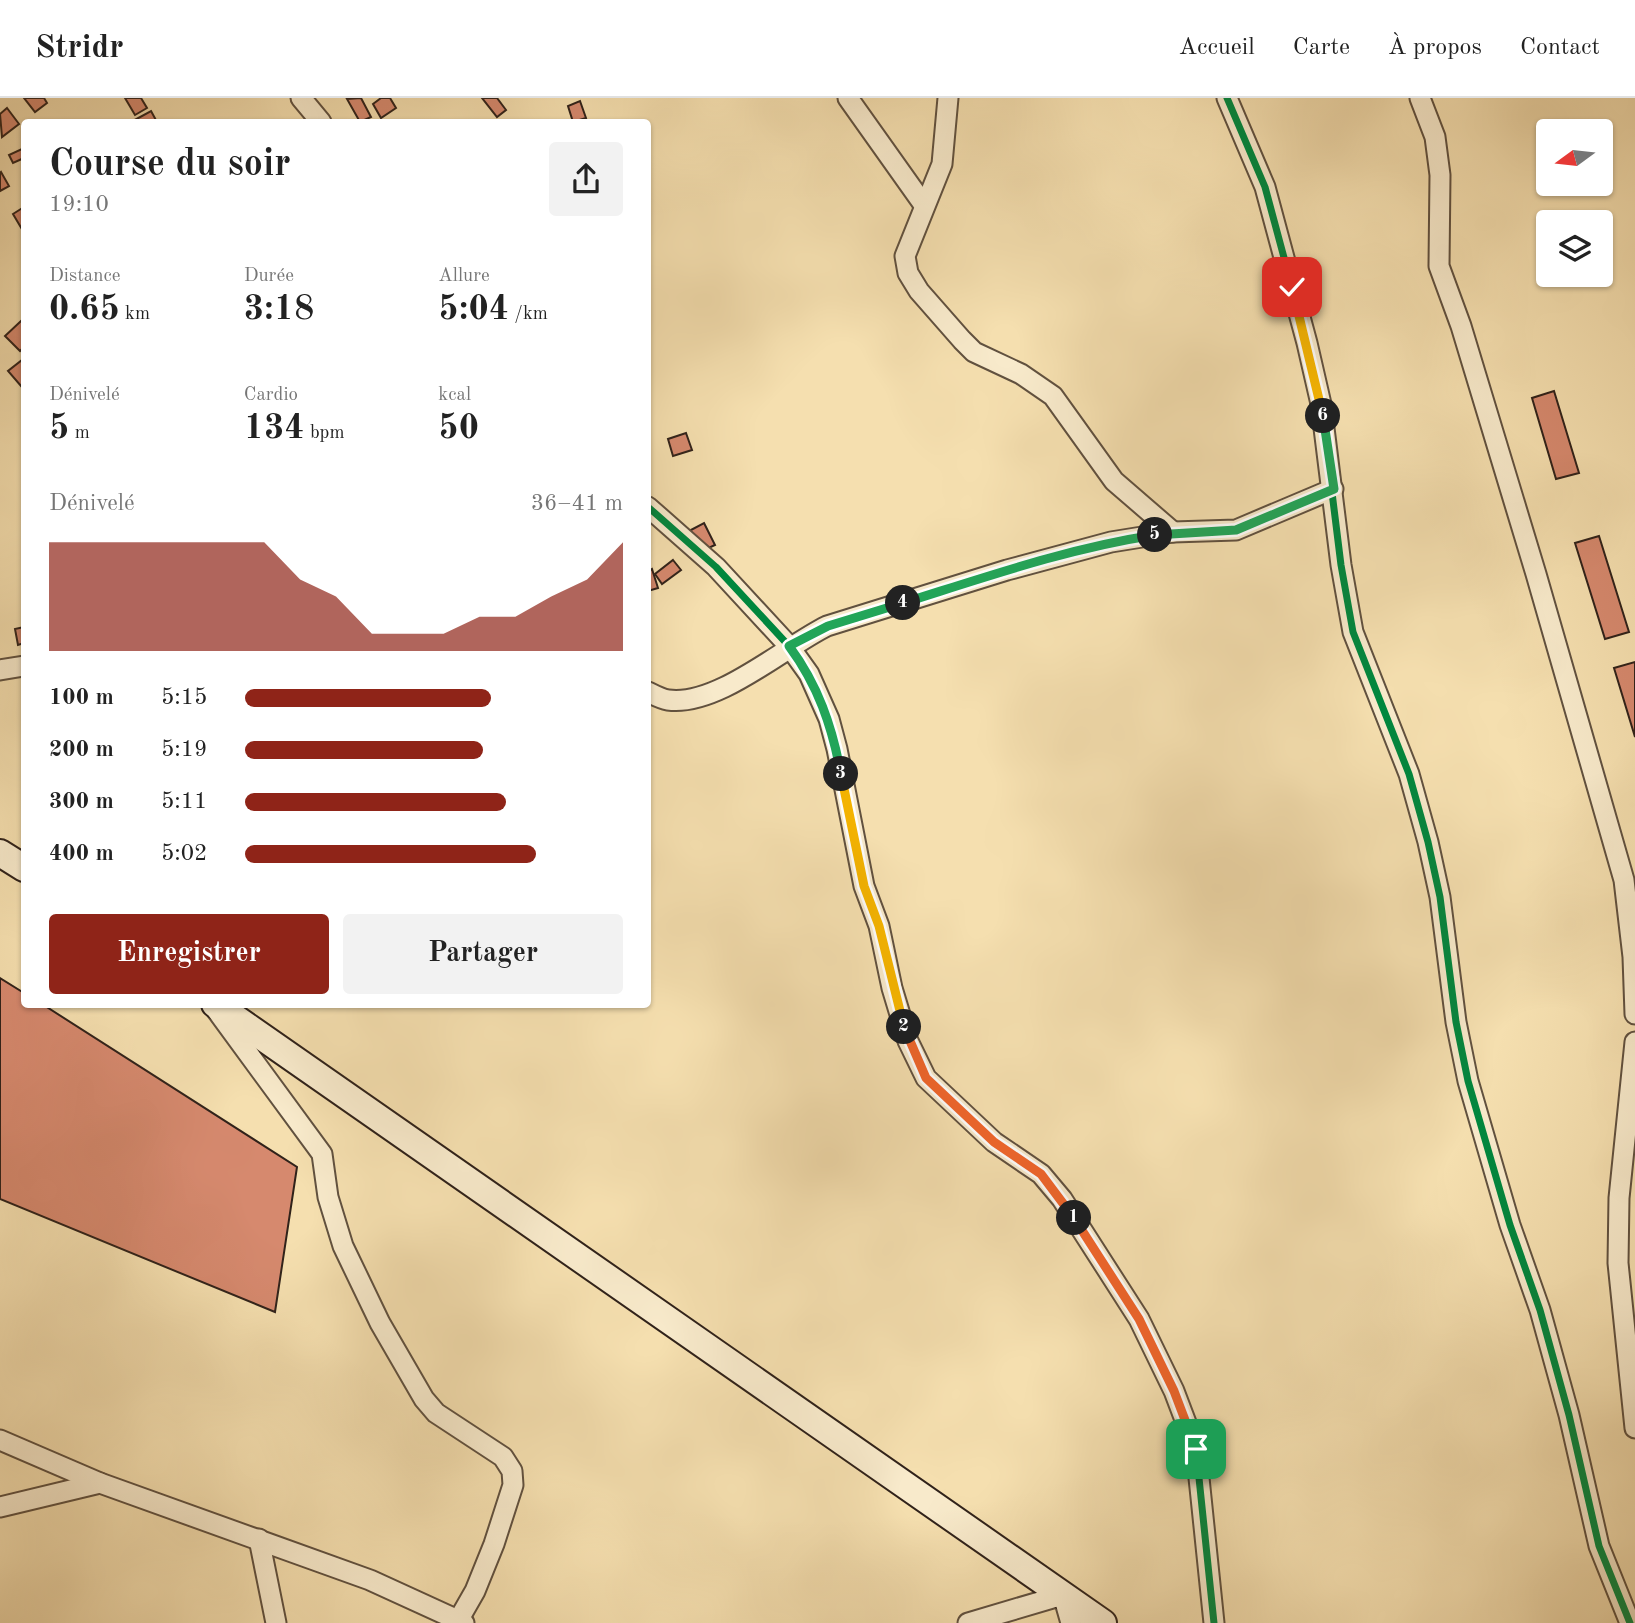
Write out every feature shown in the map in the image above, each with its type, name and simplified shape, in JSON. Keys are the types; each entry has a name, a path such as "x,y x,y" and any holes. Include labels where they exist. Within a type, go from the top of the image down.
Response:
{"main road":[{"path":"0,853 21,866"},
{"path":"220,1008 1103,1623"}],"street":[{"path":"301,98 318,119"},
{"path":"848,98 924,205"},
{"path":"948,98 944,122 945,149 905,256 908,272 919,291 974,352 1021,374 1053,396 1114,481 1173,532"},
{"path":"1227,98 1265,187 1321,404 1334,489 1341,565 1353,632 1409,774 1440,897 1456,1022 1468,1081 1510,1225 1541,1310 1569,1415 1599,1546 1630,1623"},
{"path":"1420,98 1434,137 1440,176 1439,266 1461,326 1532,561 1624,880 1633,957 1635,1014"},
{"path":"651,693 668,701 705,696 750,674 789,646 828,626 1007,570 1111,542 1173,532 1236,530 1334,489"},
{"path":"651,510 716,567 789,646 809,674 829,719 864,886 879,926 908,1041 926,1078 994,1142 1041,1174 1062,1199 1139,1319 1174,1391 1196,1449 1214,1623"},
{"path":"0,670 21,666"},
{"path":"0,1440 100,1483 370,1580 461,1621 494,1545 513,1485 512,1471 503,1457 436,1413 424,1399 380,1323 344,1246 328,1197 322,1154 217,1008"},
{"path":"1635,1042 1619,1198 1618,1263 1635,1428"},
{"path":"0,1507 100,1483"},
{"path":"259,1539 276,1623"},
{"path":"968,1623 1063,1595 1071,1623"}],"building":[{"path":"24,98 44,98 47,103 35,112"},
{"path":"125,98 141,98 147,108 135,115"},
{"path":"361,98 371,117 358,119 347,99"},
{"path":"381,98 390,98 396,108 381,118 373,104"},
{"path":"482,98 497,98 506,110 497,117"},
{"path":"580,101 586,118 572,119 568,106"},
{"path":"7,108 19,124 2,137 0,114"},
{"path":"151,111 155,119 136,119"},
{"path":"21,149 21,159 13,163 9,155"},
{"path":"0,173 9,186 0,191"},
{"path":"21,209 21,228 13,214"},
{"path":"21,321 20,351 5,336"},
{"path":"21,361 21,386 8,371"},
{"path":"1554,391 1579,473 1556,479 1532,398"},
{"path":"686,433 692,450 673,456 668,439"},
{"path":"704,523 715,545 700,552 689,531"},
{"path":"1599,536 1629,632 1605,639 1575,543"},
{"path":"673,560 681,570 662,584 655,574"},
{"path":"651,570 658,588 651,590"},
{"path":"21,628 21,644 18,645 15,629"},
{"path":"1635,662 1635,737 1614,668"},
{"path":"0,978 21,991 21,1008 48,1008 297,1167 275,1312 0,1199"}],"cycle path":[{"path":"1227,98 1265,187 1307,343 1321,404 1341,565 1353,632 1409,774 1428,842 1440,897 1456,1022 1468,1081 1510,1225 1540,1310 1569,1415 1599,1546 1630,1623"},
{"path":"651,510 716,567 789,646 809,674 829,719 837,749 864,886 879,926 892,988 908,1041 926,1078 994,1142 1041,1174 1062,1199 1139,1319 1174,1391 1196,1449 1214,1623"}],"route":[{"path":"1196,1449 1174,1391 1139,1319 1062,1199 1041,1174 994,1142 926,1078 908,1041 892,988 879,926 864,886 829,719 809,674 789,646 828,626 1007,570 1111,542 1173,532 1236,530 1334,489 1321,404 1292,287"}]}
